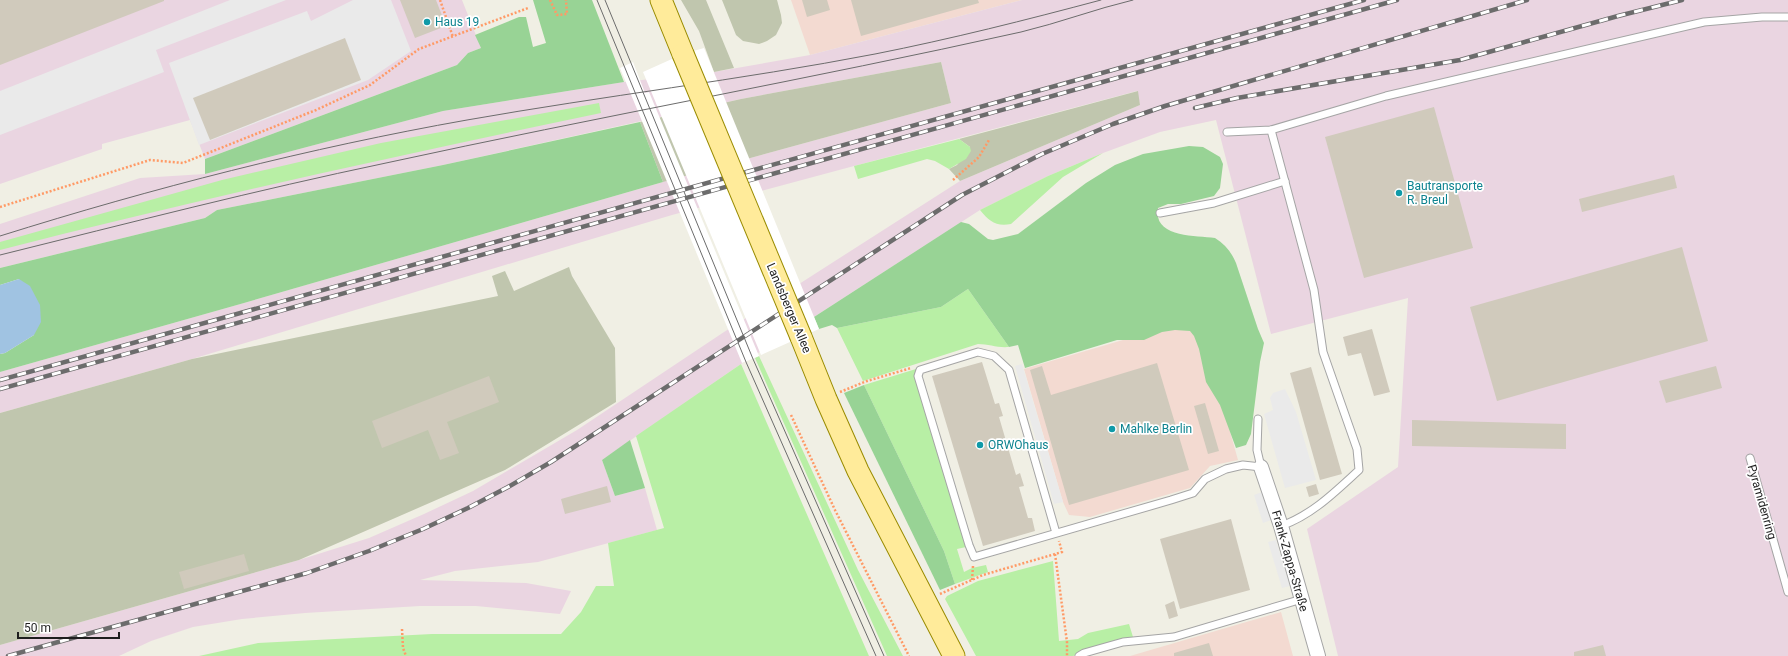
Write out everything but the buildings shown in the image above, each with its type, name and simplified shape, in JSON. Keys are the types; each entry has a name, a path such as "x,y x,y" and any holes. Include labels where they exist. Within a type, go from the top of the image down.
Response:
{"main road":[{"name":"Landsberger Allee","path":"661,0 826,399 858,471 954,656"},
{"name":"Landsberger Allee","path":"929,610 940,656"}],"street":[{"name":"Frank-Zappa-Straße","path":"1261,467 1281,526 1318,656"}],"lane":[{"path":"1227,132 1271,130 1386,96 1704,22 1762,16 1788,16"},
{"path":"1271,130 1314,290 1323,352 1357,449 1359,470 1326,501 1292,522 1281,526"},
{"path":"1160,214 1214,203 1285,181"},
{"path":"1056,533 1009,370 994,356 978,352 920,370 918,376 969,545 974,557 1193,493 1205,479 1226,469 1243,465 1261,467 1257,450 1258,419"},
{"name":"Pyramidenring","path":"1750,458 1788,592"},
{"path":"1079,656 1084,653 1123,642 1174,637 1302,599"}],"path":[{"path":"440,0 454,37"},
{"path":"550,0 557,15 567,14 566,0"},
{"path":"0,207 150,160 183,163 316,110 370,85 419,49 528,8"},
{"path":"953,180 979,157 989,140"},
{"path":"843,391 867,381 915,367 920,370"},
{"path":"790,415 835,510 909,656"},
{"path":"942,593 972,580 1062,552 1056,533"},
{"path":"1055,554 1067,642 1067,656"},
{"path":"972,580 974,557"},
{"path":"402,629 403,648 406,656"}],"shaded area":[{"path":"0,0 462,0 481,48 468,53 457,65 205,159 190,120 102,144 102,149 0,184"},
{"path":"230,0 286,0 156,50 164,72 0,135 0,91"},
{"path":"353,0 391,0 411,51 368,80 199,145 169,63 307,11 311,21"},
{"path":"681,0 706,0 734,68 714,72 699,31"},
{"path":"722,0 777,0 782,23 776,35 759,44 743,41 736,35"},
{"path":"791,0 1022,0 810,55"},
{"path":"1022,0 1788,0 1788,656 1338,656 1307,529 1398,467 1408,298 1271,334 1216,120 1160,132 1103,153 1048,176 980,210 741,364 602,460 615,496 645,488 657,530 538,562 455,571 420,580 526,583 571,591 560,614 476,606 420,606 305,613 242,619 193,627 151,641 119,656 0,656 0,645 299,560 369,538 473,491 577,430 724,332 960,181 1140,105 1137,91 672,215 192,359 0,413 0,372 663,182 951,103 941,62 741,99 443,165 217,210 205,218 0,268 0,224 140,178 205,174 443,111 624,82 714,72 810,55"},
{"path":"941,62 951,103 663,182 640,122 741,99"},
{"path":"1138,91 1140,105 960,181 949,169 957,165 970,147 959,139"},
{"path":"569,267 572,276 615,348 616,402 505,470 299,560 0,645 0,413 192,359 498,296 492,276 505,271 514,291"},
{"path":"1198,318 1238,460 1210,466 1190,488 1090,517 1069,515 1063,502 1024,369"},
{"path":"1022,364 1063,502 1054,504 1015,366"},
{"path":"1285,389 1296,412 1316,480 1285,488 1264,414 1273,410 1270,398 1273,393"},
{"path":"1262,492 1271,520 1263,523 1254,495"},
{"path":"1276,540 1290,586 1282,588 1268,542"},
{"path":"1281,612 1293,656 1130,656"}],"green space":[{"path":"533,0 592,0 624,82 443,111 205,174 205,159 457,65 468,53 481,48 475,35 519,17 526,17 533,47 546,43"},
{"path":"599,103 601,113 300,178 0,250 0,242 222,180 381,143"},
{"path":"640,122 663,182 0,372 0,354 5,353 34,335 19,279 0,285 0,268 205,218 217,210 443,165"},
{"path":"959,139 970,147 971,151 966,159 949,169 935,161 927,159 858,179 854,166"},
{"path":"1189,146 1203,147 1220,157 1223,164 1220,188 1214,196 1181,204 1168,204 1158,208 1158,218 1162,225 1177,233 1215,238 1228,249 1236,263 1264,343 1260,362 1251,434 1246,445 1236,448 1220,405 1206,382 1199,349 1194,336 1190,331 1175,330 1162,332 1144,340 1117,340 1025,368 1018,345 1009,347 968,289 941,307 837,328 832,325 819,329 814,317 961,222 969,224 988,239 993,240 1018,234 1086,183 1115,165 1143,154"},
{"path":"1103,153 1063,177 1011,224 997,224 980,210 1048,176"},
{"path":"968,289 1009,347 978,344 863,381 837,328 941,307"},
{"path":"759,356 858,570 903,656 887,656 755,358"},
{"path":"741,364 869,656 199,656 258,643 432,634 561,634 581,612 596,586 614,586 608,543 664,528 636,436"},
{"path":"916,369 966,547 957,549 964,572 972,568 986,565 988,572 955,584 944,551 864,385"},
{"path":"864,385 944,551 955,584 940,590 844,393"},
{"path":"630,440 645,488 615,496 602,460"},
{"path":"1053,561 1059,641 1078,639 1088,633 1129,624 1133,637 1073,656 976,656 945,599 947,596 978,581"}],"water":[{"path":"19,279 30,286 40,305 41,322 34,335 5,353 0,354 0,285"}],"pier":[{"path":"704,48 819,329 761,355 643,72 683,54"},
{"path":"633,62 645,93 649,92 759,356 742,363 620,68"}],"tram line":[{"path":"597,0 746,362 876,656"},
{"path":"605,0 753,359 884,656"},
{"path":"0,236 58,218 232,170 349,143 518,111 773,72 875,54 988,29 1101,0"},
{"path":"0,255 338,173 1021,32 1133,0"}],"railway":[{"path":"0,380 1364,0"},
{"path":"0,389 1397,0"},
{"path":"8,656 307,573 369,551 423,529 468,508 551,462 962,195 1042,154 1113,124 1165,106 1527,0"},
{"path":"1195,108 1237,98 1460,60 1618,16 1682,0"}],"place":[{"name":"Haus 19","path":"427,22"},
{"name":"Bautransporte R. Breul","path":"1399,193"},
{"name":"Mahlke Berlin","path":"1112,429"},
{"name":"ORWOhaus","path":"980,445"}]}
